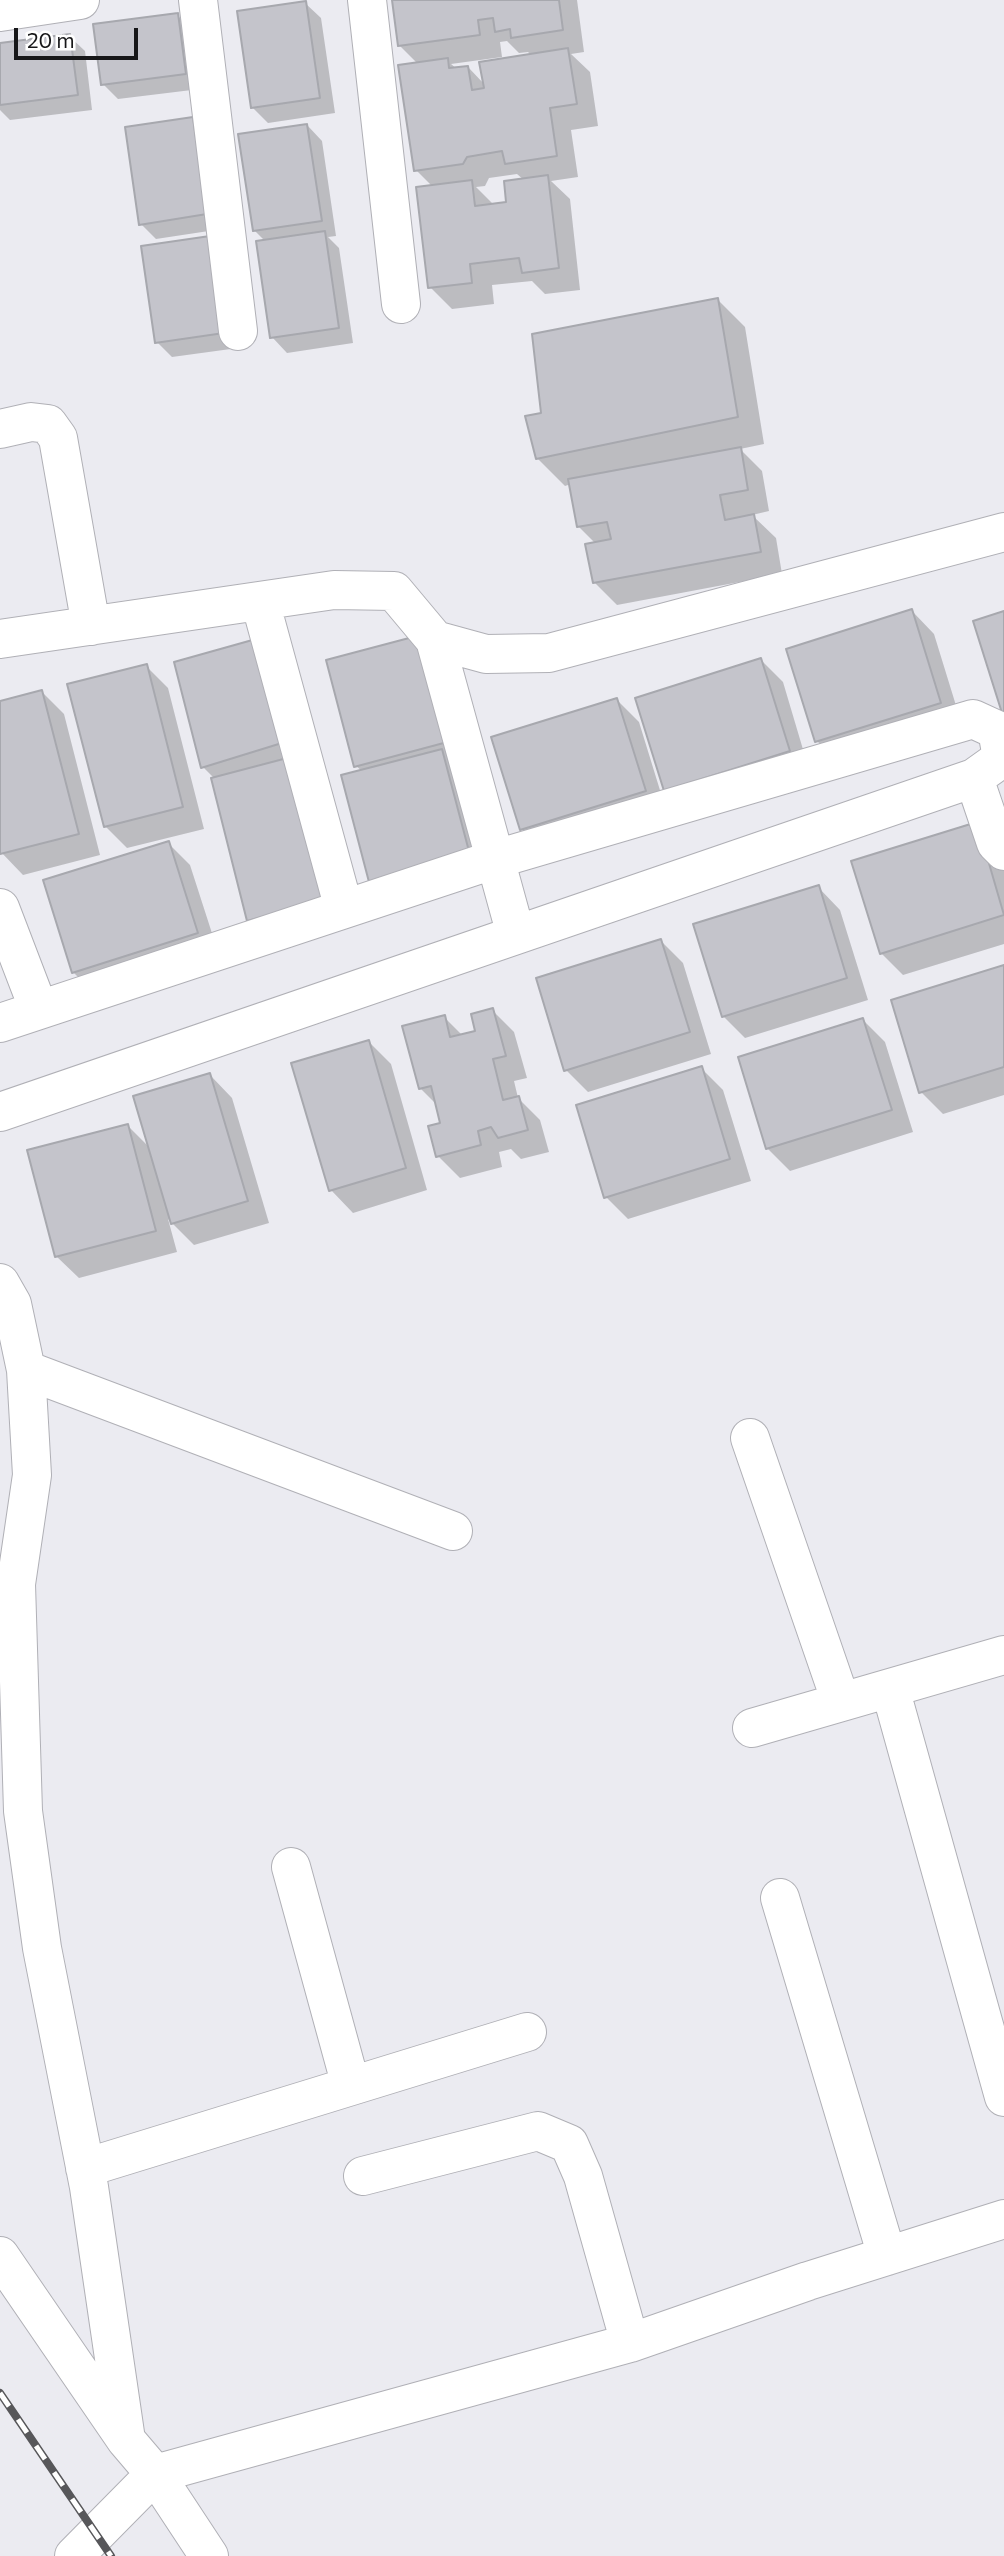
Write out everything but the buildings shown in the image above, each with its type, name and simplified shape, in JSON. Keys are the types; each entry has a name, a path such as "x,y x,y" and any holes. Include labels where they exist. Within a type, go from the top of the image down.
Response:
{"street":[{"path":"0,12 80,0"},
{"path":"198,0 238,331"},
{"path":"367,0 401,304"},
{"path":"0,429 31,422 48,424 58,438 91,626"},
{"path":"435,640 486,654 549,653 1004,532"},
{"path":"0,639 334,590 394,591 435,640 516,935"},
{"path":"260,601 344,909"},
{"path":"0,1023 496,859 973,719 997,730 1002,758 974,778 0,1112"},
{"path":"974,778 996,843 1004,851"},
{"path":"0,908 39,1010"},
{"path":"0,1283 12,1304 26,1370 32,1475 16,1584 23,1811 42,1948 85,2168 126,2440"},
{"path":"26,1370 453,1531"},
{"path":"750,1438 841,1702"},
{"path":"752,1728 1004,1655"},
{"path":"890,1688 1004,2097"},
{"path":"291,1867 351,2086"},
{"path":"780,1898 887,2256"},
{"path":"85,2168 527,2032"},
{"path":"363,2176 538,2131 569,2144 583,2176 630,2343"},
{"path":"74,2556 155,2474 630,2343 808,2281 1004,2219"},
{"path":"0,2256 126,2440 155,2474 209,2556"}],"railway":[{"path":"0,2393 111,2556"}]}
